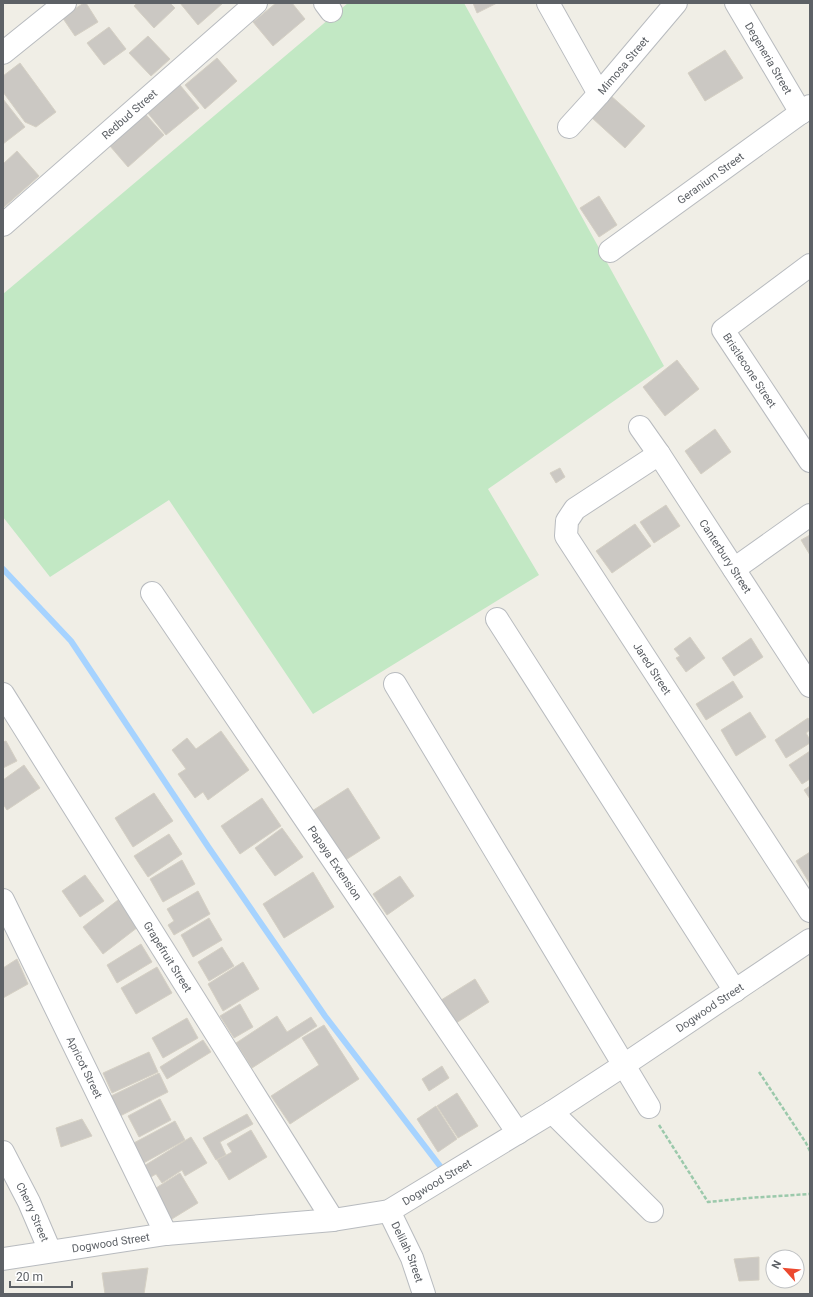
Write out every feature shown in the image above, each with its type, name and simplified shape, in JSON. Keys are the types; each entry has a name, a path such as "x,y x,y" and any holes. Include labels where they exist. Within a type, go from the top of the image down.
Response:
{"street":[{"path":"3,53 65,3"},
{"name":"Redbud Street","path":"3,225 256,3"},
{"path":"548,3 599,94"},
{"name":"Mimosa Street","path":"569,127 676,3"},
{"name":"Degeneria Street","path":"736,3 805,110"},
{"name":"Geranium Street","path":"610,251 805,110"},
{"name":"Bristlecone Street","path":"810,265 723,330 810,461"},
{"name":"Canterbury Street","path":"640,427 810,686"},
{"name":"Jared Street","path":"659,454 575,509 568,521 566,536 810,911"},
{"path":"734,569 810,515"},
{"name":"Papaya Extension","path":"152,594 518,1133"},
{"path":"497,619 735,991"},
{"path":"395,684 649,1107"},
{"name":"Grapefruit Street","path":"3,694 333,1220"},
{"name":"Apricot Street","path":"3,900 166,1234"},
{"name":"Dogwood Street","path":"3,1259 166,1234 333,1220 389,1211 552,1112 810,940"},
{"path":"552,1112 652,1211"},
{"name":"Cherry Street","path":"3,1152 29,1202 50,1251"},
{"name":"Delilah Street","path":"389,1211 412,1258 424,1294"}],"path":[{"path":"759,1072 810,1151"},
{"path":"649,1107 657,1123 708,1202 810,1194"}],"green space":[{"path":"348,3 464,3 664,366 488,489 539,575 313,714 169,500 50,577 3,517 3,294"}],"building":[{"path":"86,3 98,22 75,36 62,17"},
{"path":"137,3 170,3 175,8 154,28 134,6"},
{"path":"180,3 223,3 198,25"},
{"path":"276,3 292,3 305,19 273,46 253,22"},
{"path":"473,3 497,3 477,13"},
{"path":"109,27 126,49 104,65 87,43"},
{"path":"148,36 170,59 151,76 129,53"},
{"path":"725,50 743,78 705,101 688,73"},
{"path":"217,58 237,81 205,109 185,85"},
{"path":"20,63 56,112 36,127 25,122 3,92 3,76"},
{"path":"175,79 199,108 166,135 142,106"},
{"path":"610,95 645,126 625,148 591,117"},
{"path":"3,99 25,127 3,144"},
{"path":"140,108 164,135 128,167 104,139"},
{"path":"17,151 39,176 3,208 3,164"},
{"path":"599,196 617,225 599,237 580,208"},
{"path":"677,360 699,389 665,416 643,387"},
{"path":"715,429 731,452 701,474 685,451"},
{"path":"560,468 565,477 556,483 550,473"},
{"path":"666,505 680,526 654,543 640,522"},
{"path":"635,524 651,546 612,573 596,551"},
{"path":"810,535 810,555 801,540"},
{"path":"690,637 705,658 686,672 676,658 680,656 674,649"},
{"path":"751,638 763,657 734,676 722,658"},
{"path":"733,681 743,697 706,720 696,704"},
{"path":"750,712 766,737 736,756 721,730"},
{"path":"808,718 810,721 810,730 806,733 810,743 786,758 775,740"},
{"path":"221,731 249,770 208,800 203,792 195,798 178,774 186,769 172,750 187,738 196,749"},
{"path":"6,741 17,761 3,768 3,742"},
{"path":"810,751 810,779 802,784 789,765"},
{"path":"24,765 40,788 7,810 3,804 3,780"},
{"path":"810,786 810,799 804,790"},
{"path":"348,788 380,838 344,861 312,811"},
{"path":"154,793 173,821 133,847 115,818"},
{"path":"262,798 281,826 240,854 221,826"},
{"path":"282,828 303,857 275,876 255,848"},
{"path":"169,834 182,854 148,877 134,856"},
{"path":"810,852 810,884 796,861"},
{"path":"182,860 195,884 163,902 150,879"},
{"path":"313,872 334,907 284,938 263,904"},
{"path":"85,875 104,901 80,917 62,891"},
{"path":"400,876 414,896 387,915 373,894"},
{"path":"198,891 210,914 174,935 168,925 174,921 167,909"},
{"path":"118,900 138,927 103,954 83,927"},
{"path":"209,918 222,940 193,957 181,935"},
{"path":"141,944 152,962 117,983 107,965"},
{"path":"222,947 234,966 209,981 198,962"},
{"path":"17,959 28,984 3,998 3,968"},
{"path":"243,962 259,989 223,1011 208,984"},
{"path":"157,967 172,993 136,1014 121,988"},
{"path":"475,979 489,1002 453,1025 438,1002"},
{"path":"240,1004 253,1027 234,1038 220,1016"},
{"path":"277,1016 287,1032 311,1017 317,1026 252,1068 236,1043"},
{"path":"187,1018 198,1038 163,1058 152,1038"},
{"path":"324,1025 359,1079 290,1124 271,1096 319,1065 302,1038"},
{"path":"203,1040 211,1052 167,1079 160,1067"},
{"path":"149,1052 158,1072 112,1093 103,1073"},
{"path":"442,1066 449,1078 429,1091 422,1079"},
{"path":"159,1073 168,1092 120,1116 111,1096"},
{"path":"457,1093 478,1126 458,1138 437,1106"},
{"path":"160,1099 171,1120 139,1137 128,1116"},
{"path":"436,1106 457,1139 438,1152 417,1119"},
{"path":"247,1114 253,1124 220,1142 226,1155 216,1160 203,1138"},
{"path":"82,1119 92,1136 61,1147 56,1128"},
{"path":"175,1121 185,1140 140,1165 130,1145"},
{"path":"251,1130 267,1157 229,1180 217,1160 232,1152 227,1144"},
{"path":"191,1137 207,1163 185,1176 182,1170 162,1183 156,1174 146,1180 139,1169"},
{"path":"180,1173 198,1203 167,1222 148,1193"},
{"path":"759,1257 759,1280 739,1281 734,1259"},
{"path":"148,1268 144,1294 105,1294 102,1273"}],"waterway":[{"path":"3,569 71,641 209,848 325,1016 440,1166"}]}
